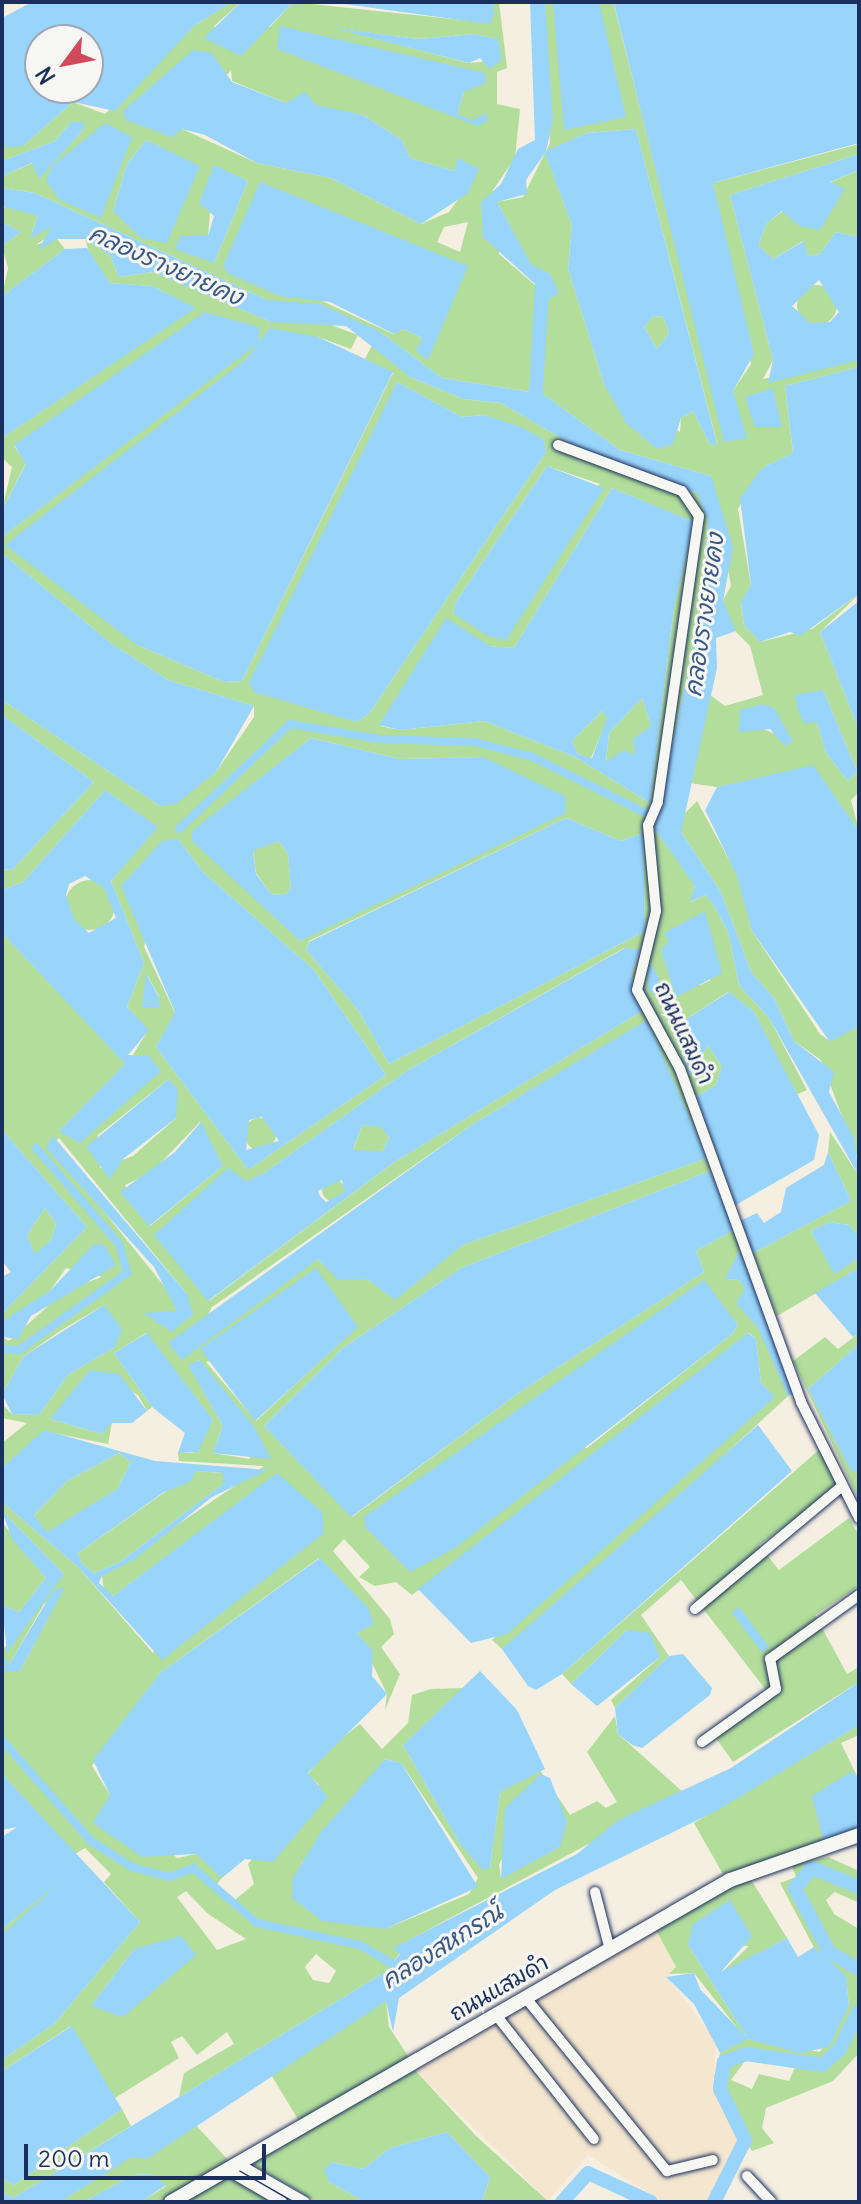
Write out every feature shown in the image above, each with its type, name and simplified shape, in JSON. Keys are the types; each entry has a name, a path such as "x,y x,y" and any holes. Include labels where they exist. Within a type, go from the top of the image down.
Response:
{"street":[{"name":"ถนนแสมดำ","path":"558,445 682,491 699,516 658,802 648,825 656,911 637,990 680,1069 801,1402 859,1518"},
{"path":"695,1609 842,1486"},
{"path":"702,1742 776,1689 770,1659 859,1595"},
{"name":"ถนนแสมดำ","path":"171,2202 525,1997 760,1866 859,1835"},
{"path":"595,1892 610,1950"},
{"path":"525,1997 667,2171 713,2160"},
{"path":"496,2015 594,2139"},
{"path":"232,2167 282,2202"},
{"path":"232,2167 305,2202"},
{"path":"747,2176 771,2202"}],"shaded area":[{"path":"656,1930 676,1967 667,1977 716,2041 714,2077 741,2136 738,2151 708,2202 663,2202 588,2155 548,2201 413,2068"}],"green space":[{"path":"232,2 241,2 213,27 270,27 293,2 490,23 492,2 499,2 507,68 497,72 497,104 520,109 515,158 493,190 499,254 535,285 535,307 550,274 531,265 497,202 523,197 545,153 572,225 568,269 604,384 680,432 681,418 693,411 710,445 717,443 636,129 587,133 546,152 550,143 545,2 623,2 614,5 725,442 738,438 733,391 751,364 713,183 859,144 859,154 730,195 773,360 763,379 859,360 859,367 785,386 793,453 762,468 738,509 751,585 741,603 744,625 760,642 812,629 859,594 820,632 859,730 859,792 851,800 859,831 813,766 717,787 689,783 706,692 725,706 763,695 750,646 726,622 723,600 731,586 711,476 620,450 543,394 442,378 379,331 267,300 35,193 2,188 2,176 33,163 39,178 82,131 71,122 55,141 2,161 2,144 24,145 71,104 105,114 195,25","holes":["340,29 418,39 474,34 497,39 502,60 468,63","278,49 484,73 464,92 457,114 478,125","231,70 232,81 286,103 363,115 402,140 410,158 454,171 459,159 479,170 449,212 421,224 331,178 257,163 182,129","146,140 200,167 113,211 127,164","214,166 248,181 214,263 180,236 208,236","468,222 460,252 437,242 444,227","467,266 417,351 422,338 404,329 393,334 307,294","823,690 857,771 848,781 826,753 817,722","774,708 779,720 793,741 763,729"]},
{"path":"859,170 859,237 836,232 820,254 808,256 803,241 773,259 758,245 767,223 783,211 793,218 826,212 844,189 829,183"},
{"path":"5,204 38,216 32,232 52,227 55,233 35,245 57,239 65,249 2,296 8,268 2,246 21,232 2,222"},
{"path":"85,239 110,255 119,277 153,272 271,322 320,321 358,335 351,349 318,337 269,338 246,359 137,645 224,682 242,681 393,373 365,359 372,345 410,377 463,399 501,403 576,447 697,493 708,520 702,608 654,828 695,885 691,902 705,895 713,904 728,932 739,985 769,1018 807,1090 796,1095 754,1012 728,992 674,1027 690,1074 708,1046 722,1066 716,1085 696,1097 736,1205 726,1210 710,1171 461,1268 343,1348 264,1426 352,1517 517,1394 704,1272 696,1251 734,1230 741,1248 726,1279 739,1280 746,1290 788,1396 569,1598 502,1649 492,1640 774,1397 761,1383 756,1339 749,1333 412,1595 396,1582 375,1586 359,1577 370,1567 344,1539 333,1551 390,1619 394,1634 381,1647 400,1674 385,1710 387,1694 357,1632 368,1609 319,1558 160,1673 92,1766 110,1795 177,1858 196,1854 209,1862 222,1878 216,1885 235,1900 254,1884 248,1864 319,1785 308,1774 331,1747 360,1724 382,1749 408,1723 412,1695 431,1689 464,1688 403,1745 460,1844 490,1868 500,1792 538,1767 570,1815 597,1801 606,1808 617,1802 587,1752 615,1716 618,1734 684,1793 394,1948 400,1953 385,1972 179,2097 184,2073 234,2044 227,2032 197,2055 182,2036 171,2042 179,2058 115,2098 71,2026 2,2071 2,2060 55,2023 140,1922 104,1882 111,1874 85,1848 75,1854 2,1774 2,1671 20,1671 64,1588 44,1604 10,1663 4,1660 2,1651 64,1574 2,1511 2,1502 78,1567 153,1653 277,1474 113,1596 104,1590 102,1576 264,1466 179,1461 178,1453 193,1453 213,1420 146,1333 114,1353 152,1407 147,1411 138,1395 99,1372 50,1419 102,1434 112,1422 108,1444 44,1431 2,1468 2,1443 27,1423 2,1418 2,1404 12,1414 39,1415 68,1375 115,1347 115,1324 104,1305 60,1331 24,1356 2,1394 2,1337 9,1341 66,1290 102,1277 66,1268 50,1291 2,1324 2,1314 87,1227 2,1130 2,933 126,1064 60,1130 80,1143 148,1030 127,1007 144,963 111,881 157,827 105,790 23,882 2,890 2,869 12,870 94,782 2,715 2,700 160,806 216,772 254,717 254,706 168,680 112,644 2,553 2,537 259,342 259,327 218,319 14,446 26,463 2,510 12,467 2,458 2,438 195,308 152,286 110,283 93,265","holes":["397,382 462,417 485,415 544,440 546,452 369,714 356,722 275,696","547,466 600,484 453,614 456,602","612,488 693,522 674,607 650,803 577,758 484,721 400,730 380,726 490,646 514,648","311,738 400,759 483,757 345,914 300,941 192,832","566,818 621,841 643,833 645,931 389,1064 358,1010 306,950 309,941","178,839 203,872 314,970 386,1075 248,1170 156,1047 175,1013 144,947","669,941 711,980 700,985 661,951","624,948 640,951 631,975 642,1011 393,1163 209,1301 155,1235 264,1173 408,1070","147,975 159,996 142,1007","647,1021 707,1158 463,1245 395,1299 367,1279 338,1279 318,1259 191,1347 212,1307 473,1124","169,1079 176,1118 133,1156 100,1168 98,1135","200,1122 223,1166 150,1226 125,1185 151,1173","59,1138 187,1294 172,1332 177,1311 168,1291 51,1146","703,1281 738,1325 732,1334 587,1448 463,1450","357,1327 256,1421 206,1362","199,1360 237,1408 250,1459 213,1453 223,1426 189,1366","385,1759 401,1763 478,1878 469,1894 385,1929 301,1864","549,1789 560,1809 560,1847 501,1878 499,1864","186,1891 207,1913 246,1939 217,1950 177,1897","165,1945 91,2006 134,1949","316,1954 336,1971 329,1983 313,1980 305,1967"]},
{"path":"817,285 831,291 837,305 831,319 817,325 803,319 797,305 803,291"},
{"path":"654,316 663,317 669,333 657,349 644,327"},
{"path":"642,698 651,726 635,755 606,763 609,733"},
{"path":"602,711 608,718 591,758 578,754 572,741"},
{"path":"697,801 738,876 752,931 820,1034 830,1041 859,1026 859,1162 821,1060 794,1041 774,998 751,972 721,892 681,832 679,819"},
{"path":"279,841 288,854 291,889 284,895 271,894 256,873 253,850"},
{"path":"90,880 108,887 115,905 108,923 90,930 72,923 65,905 72,887"},
{"path":"260,1118 271,1123 276,1134 271,1145 260,1150 249,1145 244,1134 249,1123"},
{"path":"362,1125 381,1126 389,1137 383,1151 353,1151"},
{"path":"830,1132 859,1176 859,1237 849,1225 830,1222 811,1231 834,1273 859,1258 859,1268 777,1316 753,1253 851,1201 828,1152"},
{"path":"333,1179 341,1182 344,1190 341,1198 333,1201 325,1198 322,1190 325,1182"},
{"path":"45,1208 56,1223 52,1239 35,1255 27,1235"},
{"path":"859,1333 859,1344 808,1389 851,1470 859,1472 859,1500 793,1361 825,1337 838,1349"},
{"path":"820,1449 840,1487 759,1545 779,1570 849,1518 859,1535 859,1586 815,1615 847,1674 859,1667 859,1682 733,1762 710,1730 766,1690 681,1580 641,1615 669,1656 615,1708 611,1700 660,1657 627,1630 571,1684 562,1674"},
{"path":"119,1453 131,1462 117,1489 47,1533 34,1515 67,1481"},
{"path":"195,1471 223,1473 223,1484 120,1562 94,1573 82,1564 78,1553"},
{"path":"2,1522 46,1578 19,1612 2,1605"},
{"path":"859,1725 859,1735 841,1743 859,1780 852,1771 825,1846 724,1876 694,1823"},
{"path":"828,1857 859,1871 859,1903 835,1892 826,1900 834,1914 859,1929 859,2053 833,2081 766,2108 762,2128 774,2143 752,2151 719,2099 714,2077 720,2053 746,2039 694,1973 669,1974 676,1967 656,1930 757,1872 750,1878 787,1938 721,1973 749,1946 688,1945 748,2039 820,2052 849,2006 846,1976 818,1955 780,1883 796,1877 791,1864","holes":["748,2057 795,2067 789,2081 759,2074 752,2089 731,2080"]},
{"path":"61,1881 53,1892 2,1935 2,1929"},
{"path":"386,2001 389,2027 410,2059 299,2121 270,2073"},
{"path":"413,2068 476,2136 549,2202 482,2202 490,2177 447,2132 390,2148 363,2169 332,2162 329,2182 365,2202 317,2202 255,2166 255,2157"},
{"path":"122,2109 131,2126 13,2198 2,2192 2,2178 14,2185"},
{"path":"193,2122 230,2162 165,2202 141,2202 166,2186 151,2174 133,2175 84,2202 60,2202 132,2156 147,2159"},
{"path":"222,2176 231,2176 275,2202 182,2202"}],"water":[{"path":"32,2 232,2 195,25 115,111 82,104 104,104 104,24 24,24 24,104 71,104 24,145 9,148 2,144 2,18"},
{"path":"241,2 293,2 241,56 204,38"},
{"path":"329,2 492,2 494,12 490,24"},
{"path":"530,2 545,2 553,121 546,151 587,133 636,129 717,444 710,445 693,411 681,418 673,444 657,449 626,423 604,384 568,269 572,225 545,153 526,180 527,194 497,202 531,264 550,274 559,293 535,308 535,284 483,237 481,202 501,184 518,149 535,140","holes":["654,316 663,317 669,333 657,349 644,327"]},
{"path":"553,2 599,2 626,117 564,130"},
{"path":"859,2 859,143 713,183 754,354 733,391 747,438 724,442 614,4"},
{"path":"280,26 485,73 486,83 464,92 457,114 472,120 487,113 487,121 478,126 277,49"},
{"path":"334,28 418,39 474,34 498,39 502,60 489,69 480,58 469,63"},
{"path":"193,50 212,53 232,82 286,103 305,92 316,105 363,115 402,140 410,158 454,171 458,158 479,169 468,193 421,224 331,178 257,163 205,135 182,129 172,137 126,120 123,111"},
{"path":"71,122 85,122 82,131 39,179 32,163 2,176 2,161 55,141"},
{"path":"105,123 132,137 101,218 60,200 46,181 52,166"},
{"path":"146,140 200,166 167,243 141,238 113,211 127,164"},
{"path":"859,154 859,170 830,182 845,189 820,230 799,226 782,211 767,223 758,245 773,259 804,241 808,256 820,254 836,232 859,237 859,360 768,383 773,360 730,195","holes":["819,280 839,312 830,322 810,323 792,306"]},
{"path":"214,165 248,181 214,263 175,249 180,236 208,236 214,216 199,203"},
{"path":"260,182 468,266 428,360 416,351 422,338 404,329 394,334 330,302 280,296 229,274 223,266"},
{"name":"คลองรางยายคง","path":"2,188 35,193 267,300 320,304 379,331 442,378 543,394 620,450 711,476 733,547 723,601 736,631 716,638 717,668 681,832 721,892 751,972 774,998 794,1041 834,1072 829,1092 854,1138 859,1176 769,1018 739,985 728,932 713,904 705,895 690,902 695,886 654,828 702,608 708,520 697,493 576,447 501,403 463,399 410,377 346,326 271,322 153,272 119,277 110,255 85,239 57,239 37,251 52,227 30,238 38,216 2,206"},
{"path":"2,222 21,232 2,246"},
{"path":"87,248 110,283 152,286 196,308 2,438 2,296 65,249"},
{"path":"205,312 259,327 259,343 2,537 2,510 26,464 14,445"},
{"path":"270,328 318,337 393,372 242,681 224,682 137,645 5,545 246,359"},
{"path":"859,367 859,594 800,636 790,632 760,642 744,625 741,602 751,585 740,498 762,468 793,453 785,386"},
{"path":"397,382 462,417 485,415 521,427 544,440 546,452 369,714 356,722 254,692 249,683"},
{"path":"773,388 782,428 755,428 745,397"},
{"path":"547,466 604,488 506,640 488,636 453,613 456,602"},
{"path":"612,488 694,522 674,607 650,803 577,758 484,721 400,730 379,725 446,618 490,646 514,648","holes":["642,698 651,726 633,739 635,755 624,750 606,762 609,733","602,711 607,718 592,758 578,754 572,741"]},
{"path":"2,553 112,644 168,680 254,706 216,772 176,804 160,806 2,700"},
{"path":"859,601 859,730 820,632"},
{"path":"823,690 857,771 848,781 826,753 817,722 804,723 798,710 795,695"},
{"path":"762,704 774,708 793,741 785,746 770,729 739,732 740,710"},
{"path":"2,715 94,782 12,870 2,869"},
{"path":"311,738 400,759 483,757 565,796 566,813 300,941 192,841 192,831","holes":["279,841 288,854 291,889 284,895 271,894 256,874 253,851"]},
{"path":"813,765 859,831 859,1026 830,1042 752,931 737,876 705,810 717,787"},
{"path":"105,790 158,827 111,881 144,963 127,1007 149,1030 128,1055 149,1056 161,1071 80,1143 59,1131 125,1064 2,933 2,890 23,882","holes":["85,876 104,888 116,918 89,933 74,919 66,895 69,884"]},
{"path":"566,818 621,841 643,833 645,931 389,1064 358,1010 306,950 309,942"},
{"path":"178,839 203,872 314,970 386,1075 248,1170 156,1047 175,1012 121,886 162,841","holes":["262,1117 279,1141 246,1150 249,1120"]},
{"path":"705,911 722,973 676,997 661,950 669,941 664,933"},
{"path":"625,948 640,950 631,975 642,1011 393,1163 208,1301 154,1235 228,1168 246,1181 264,1173 408,1070","holes":["362,1125 381,1127 389,1137 383,1151 353,1150","342,1180 344,1192 326,1202 318,1191"]},
{"path":"648,960 659,978 662,1001 648,989"},
{"path":"146,974 159,997 159,1007 142,1007"},
{"path":"729,992 754,1012 819,1135 814,1160 736,1205 696,1097 716,1085 722,1066 708,1046 690,1074 674,1027"},
{"path":"647,1020 707,1158 463,1245 395,1300 367,1279 338,1280 318,1259 182,1360 168,1343 473,1124"},
{"path":"169,1079 178,1090 176,1118 123,1159 110,1179 86,1147"},
{"path":"201,1122 223,1166 149,1226 120,1192 175,1152"},
{"path":"2,1130 87,1227 2,1314 2,1277 11,1272 2,1261","holes":["45,1208 56,1223 52,1239 35,1254 27,1235"]},
{"path":"53,1136 187,1294 193,1314 172,1332 143,1313 177,1311 154,1267 46,1148"},
{"path":"828,1152 851,1201 753,1253 740,1221 757,1213 764,1223 781,1212 786,1188 824,1165"},
{"path":"710,1171 734,1230 696,1251 704,1272 517,1394 351,1517 264,1426 343,1348 461,1268"},
{"path":"830,1222 849,1225 859,1237 859,1258 834,1274 811,1231"},
{"path":"94,1244 104,1245 116,1265 31,1316 18,1339 2,1337 4,1320 50,1291"},
{"path":"741,1248 794,1393 788,1396 758,1328 736,1303 745,1289 739,1280 725,1279"},
{"path":"316,1268 358,1327 255,1421 200,1349"},
{"path":"859,1268 859,1333 853,1337 815,1293"},
{"path":"704,1280 738,1325 732,1334 455,1548 410,1572 365,1527 364,1517"},
{"path":"104,1305 122,1329 115,1347 68,1375 39,1415 12,1414 2,1394 24,1356"},
{"path":"147,1333 213,1420 198,1452 178,1453 185,1433 152,1407 114,1353"},
{"path":"748,1333 756,1339 761,1383 775,1397 507,1634 471,1643 418,1589"},
{"path":"859,1344 859,1472 851,1471 808,1389"},
{"path":"200,1360 255,1428 271,1459 213,1453 223,1426 188,1365"},
{"path":"90,1370 119,1374 147,1411 132,1423 112,1423 102,1434 50,1419"},
{"path":"758,1425 792,1471 562,1674 536,1690 528,1686 502,1649"},
{"path":"44,1430 155,1461 268,1470 212,1497 135,1559 102,1576 99,1583 113,1596 277,1473 322,1512 324,1533 162,1660 78,1567 2,1502 2,1468","holes":["119,1453 131,1462 117,1489 47,1532 34,1515 67,1481","196,1471 223,1473 223,1484 120,1562 94,1573 82,1564 78,1553 164,1492 190,1482"]},
{"path":"2,1511 64,1574 7,1653 2,1605 19,1612 46,1578 12,1539"},
{"path":"320,1558 368,1608 374,1624 357,1633 373,1651 372,1676 387,1694 308,1773 328,1797 273,1862 245,1859 222,1878 196,1854 142,1857 93,1823 110,1795 93,1760 160,1673"},
{"path":"65,1587 20,1671 2,1671 2,1658 10,1663 53,1591"},
{"path":"739,1607 769,1647 762,1652 732,1612"},
{"path":"627,1630 650,1633 660,1657 597,1706 571,1684"},
{"path":"683,1654 712,1688 710,1695 642,1748 632,1745 618,1734 615,1708 669,1656"},
{"path":"480,1671 517,1710 545,1769 500,1792 490,1868 483,1870 460,1844 403,1745"},
{"name":"คลองสหกรณ์","path":"859,1682 859,1725 718,1810 555,1890 399,1998 393,2032 386,2001 147,2159 132,2157 60,2202 2,2202 2,2192 13,2198 385,1972 400,1954 393,1948 577,1854 618,1820 731,1768"},
{"path":"385,1759 401,1763 478,1887 385,1929 322,1921 292,1898 293,1878 321,1832"},
{"path":"852,1771 859,1780 859,1827 825,1846 812,1796"},
{"path":"2,1774 140,1922 55,2023 2,2060 2,1935 58,1884 2,1929 2,1837 17,1827 2,1830"},
{"path":"541,1774 550,1778 567,1822 560,1847 501,1879 505,1808"},
{"path":"730,1900 752,1936 721,1972 787,1938 798,1957 814,1947 846,1976 849,2006 829,2047 800,2053 748,2039 688,1945 693,1924"},
{"path":"181,1936 196,1955 123,2017 91,2006 134,1949"},
{"path":"694,1973 700,1989 748,2039 720,2053 694,2004 666,1977"},
{"path":"72,2026 122,2109 14,2185 2,2178 2,2071"},
{"path":"447,2132 490,2177 482,2202 365,2202 329,2182 324,2170 332,2162 363,2169 390,2148"},
{"path":"151,2174 166,2185 141,2202 84,2202 133,2175"}],"waterway":[{"path":"535,410 542,287"},
{"path":"179,829 290,724 380,739 475,742 533,757 644,812"},
{"path":"2,1349 19,1350 127,1273 119,1244 36,1148"},
{"name":"คลองสหกรณ์","path":"2,1740 91,1841 132,1867 170,1877 193,1868 257,1923 360,1945 398,1967"},
{"path":"859,1887 812,1868 795,1888 829,1952 859,1969"},
{"path":"714,2202 745,2140 720,2089 724,2062 746,2054 822,2065 839,2050 859,2011"},
{"path":"562,2202 588,2173 651,2202"}]}
